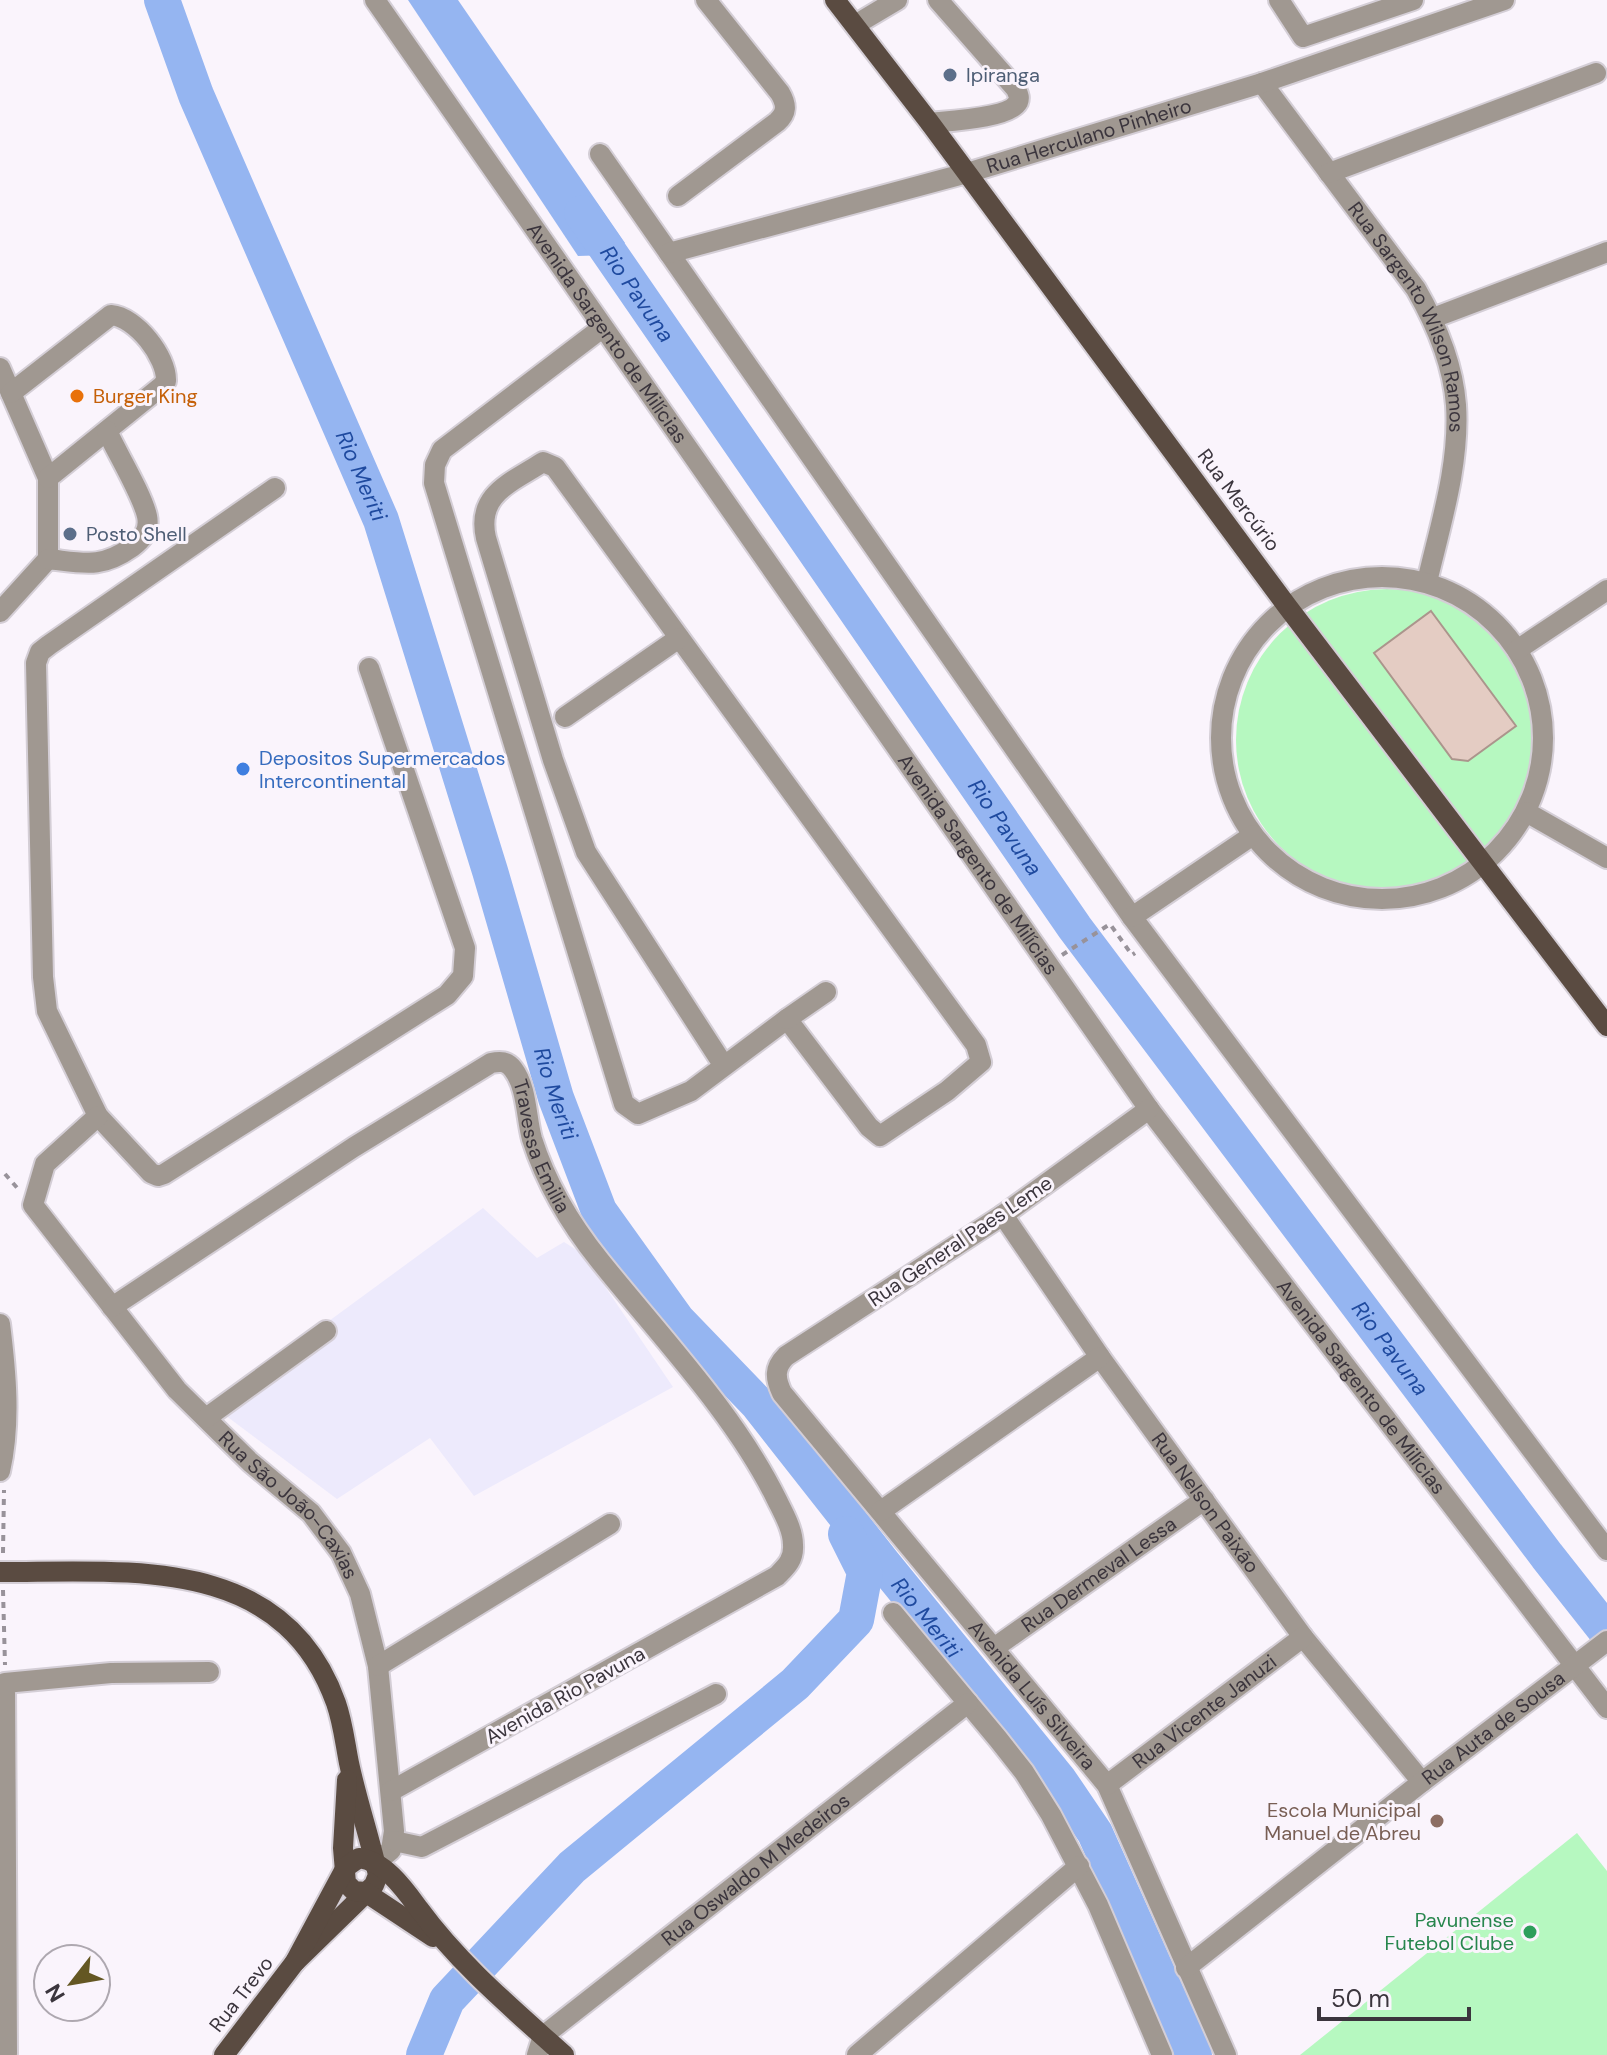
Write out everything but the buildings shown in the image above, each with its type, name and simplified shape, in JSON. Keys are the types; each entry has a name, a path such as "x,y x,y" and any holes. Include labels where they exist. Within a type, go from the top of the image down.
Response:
{"main road":[{"name":"Rua Mercúrio","path":"844,9 1287,606 1607,1026"},
{"path":"1,1564 139,1573 200,1581 237,1594 286,1627 323,1675 337,1704 378,1875 377,1881 365,1892"},
{"path":"349,1762 344,1815 344,1872 349,1888 365,1892 455,1954"},
{"path":"344,1872 349,1863 359,1858 399,1881 455,1954 488,1986 540,2046 564,2055"},
{"name":"Rua Trevo","path":"224,2055 295,1962 344,1872"},
{"name":"Rua Trevo","path":"295,1962 365,1892"}],"street":[{"name":"Avenida Sargento de Milícias","path":"375,0 1149,1109 1580,1661 1607,1708"},
{"path":"678,196 777,122 785,111 786,102 780,93 706,0"},
{"path":"844,9 897,0"},
{"path":"930,123 996,113 1010,108 1019,97 1016,89 938,0"},
{"path":"1279,0 1303,37 1413,0"},
{"name":"Rua Herculano Pinheiro","path":"669,253 967,173 1262,83 1504,0"},
{"path":"1329,173 1596,73"},
{"name":"Rua Sargento Wilson Ramos","path":"1262,83 1388,248 1433,318 1448,363 1456,406 1454,451 1427,582"},
{"path":"600,154 1132,917 1607,1550"},
{"path":"1433,318 1607,252"},
{"path":"11,393 111,315 122,316 134,323 165,366 166,381 48,478"},
{"path":"602,328 442,450 435,465 434,483 624,1104 638,1114 691,1091 826,992"},
{"path":"0,368 48,478 48,559 0,612"},
{"path":"48,559 108,562 146,534 147,513 107,431"},
{"path":"724,1066 586,852 553,760 486,538 483,525 487,503 543,462 555,467 976,1045 981,1062 947,1091 880,1136 869,1127 787,1019"},
{"path":"275,488 49,645 40,652 36,663 44,996 47,1011 98,1116 151,1173 158,1176 447,995 463,976 465,948 369,668"},
{"path":"1391,576 1427,582 1478,608 1499,627 1517,650 1533,681 1541,714 1538,781 1526,812 1508,840 1484,864 1447,886 1406,898 1363,899 1321,888 1283,866 1253,835 1234,803 1223,768 1221,731 1226,695 1239,661 1260,631 1287,606 1319,588 1354,578 1391,576"},
{"path":"1517,650 1607,590"},
{"path":"565,717 679,638"},
{"path":"1526,812 1607,858"},
{"path":"1132,917 1253,835"},
{"name":"Travessa Emilia","path":"112,1307 366,1139 491,1063 500,1061 511,1066 518,1077 532,1138 546,1175 567,1214 591,1250 749,1447 787,1520 794,1544 791,1561 777,1576 739,1599"},
{"name":"Rua General Paes Leme","path":"776,1373 778,1363 786,1356 1003,1215 1149,1109"},
{"name":"Rua São João-Caxias","path":"98,1116 45,1164 33,1205 177,1390 250,1462 311,1513 341,1553 360,1594 378,1666 394,1841"},
{"name":"Rua Nelson Paixão","path":"1003,1215 1100,1357 1303,1637 1422,1782"},
{"path":"0,1324 5,1364 6,1444 0,1471"},
{"path":"206,1418 326,1331"},
{"path":"881,1511 1100,1357"},
{"name":"Avenida Luís Silveira","path":"776,1373 782,1393 1107,1785 1226,2055"},
{"name":"Rua Dermeval Lessa","path":"994,1648 1204,1500"},
{"path":"378,1666 610,1524"},
{"name":"Avenida Rio Pavuna","path":"391,1791 739,1599"},
{"path":"893,1613 1024,1772 1079,1866 1162,2055"},
{"name":"Rua Vicente Januzi","path":"1107,1785 1303,1637"},
{"name":"Rua Auta de Sousa","path":"1186,1968 1607,1641"},
{"path":"3,2055 7,2053 5,1683 111,1673 209,1672"},
{"path":"374,1864 391,1850 394,1841 422,1847 716,1694"},
{"name":"Rua Oswaldo M Medeiros","path":"540,2046 968,1703"},
{"path":"857,2055 1079,1866"}],"path":[{"path":"1053,946 1060,956 1110,924 1132,955"},
{"path":"0,1514 4,1514 1,1564"},
{"path":"3,1595 5,1683"}],"shaded area":[{"path":"483,1208 537,1258 564,1242 583,1254 673,1387 474,1496 430,1438 337,1499 213,1406"}],"green space":[{"path":"1387,589 1416,592 1445,600 1471,614 1494,633 1513,656 1527,682 1535,711 1538,740 1535,769 1527,798 1513,824 1494,847 1471,866 1445,880 1416,888 1387,891 1358,888 1329,880 1303,866 1280,847 1261,824 1247,798 1239,769 1236,740 1239,711 1247,682 1261,656 1280,633 1303,614 1329,600 1358,592"},
{"name":"Pavunense Futebol Clube","path":"1577,1833 1607,1871 1607,2055 1300,2055"}],"water":[{"path":"408,0 458,0 625,243 610,255 578,256"}],"waterway":[{"name":"Rio Meriti","path":"162,0 196,95 381,520 490,871 556,1098 599,1211 677,1320 757,1403 1059,1780 1095,1833 1194,2055"},
{"name":"Rio Pavuna","path":"582,213 1075,928 1607,1632"},
{"path":"424,2055 447,2000 572,1867 795,1684 856,1620 865,1572 846,1534"}],"place":[{"name":"Ipiranga","path":"950,75"},
{"name":"Burger King","path":"77,396"},
{"name":"Posto Shell","path":"70,534"},
{"name":"Depositos Supermercados Intercontinental","path":"243,769"},
{"name":"Escola Municipal Manuel de Abreu","path":"1437,1821"},
{"name":"Pavunense Futebol Clube","path":"1530,1932"}]}
